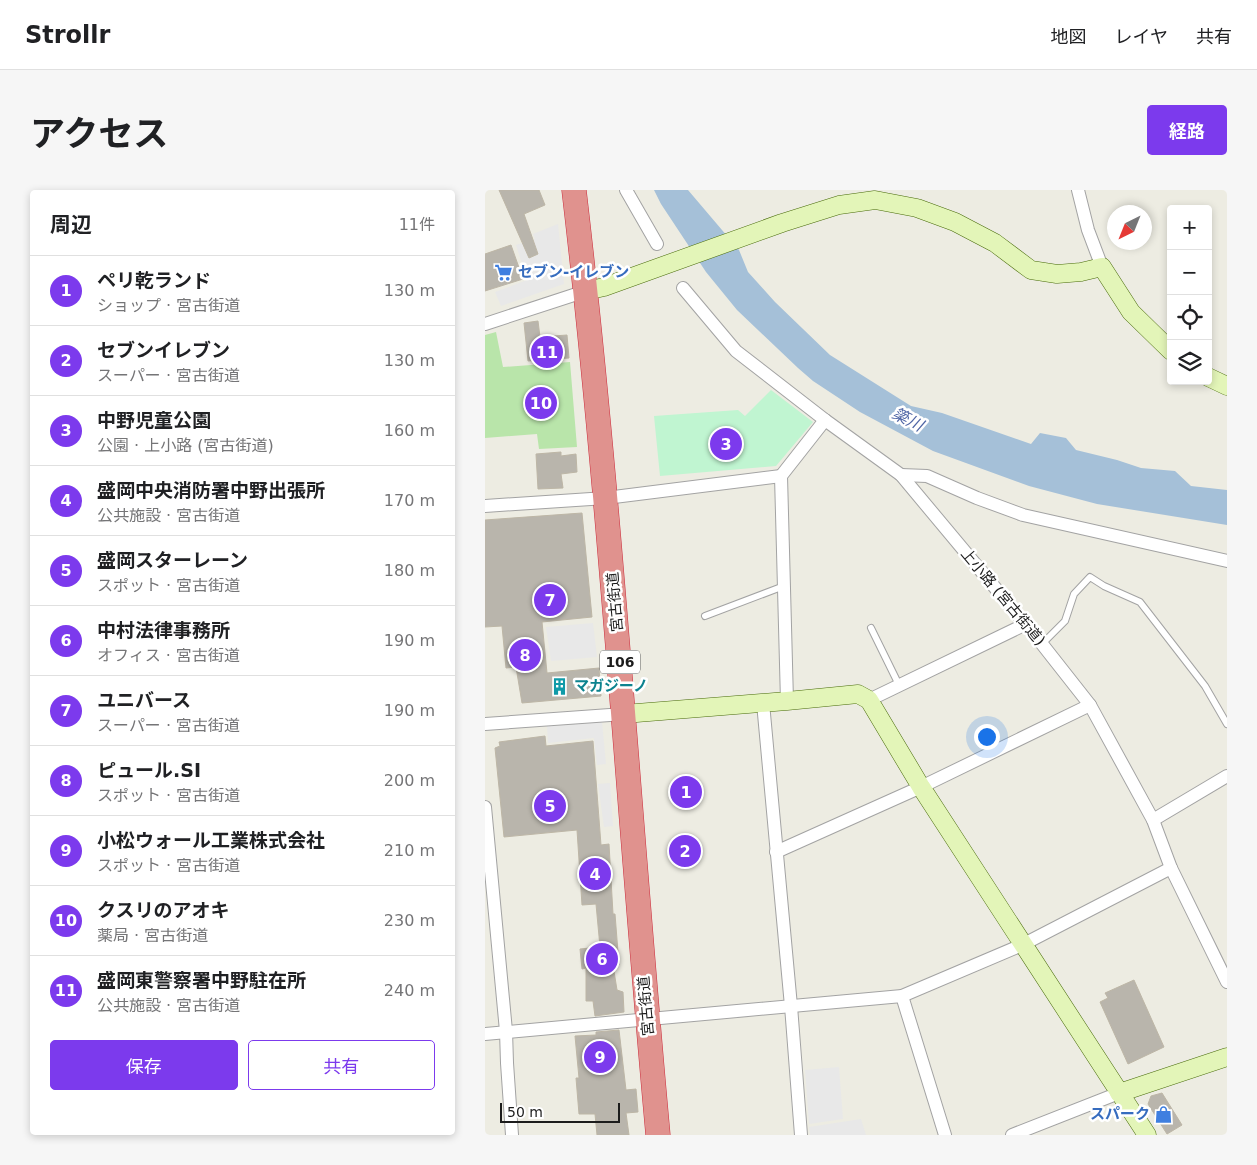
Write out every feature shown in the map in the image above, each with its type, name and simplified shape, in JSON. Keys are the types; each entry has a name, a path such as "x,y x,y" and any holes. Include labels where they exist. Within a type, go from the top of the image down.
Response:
{"highway":[{"name":"宮古街道","path":"574,190 606,498 647,1020 658,1135"}],"street":[{"path":"626,190 657,244"},
{"path":"1078,190 1088,230 1102,267 1131,312 1167,347"},
{"path":"485,324 586,291 604,287 839,204 875,200 917,208 955,222 995,243 1031,270 1057,274 1081,272 1102,267"},
{"name":"上小路 (宮古街道)","path":"683,288 736,351 825,420 901,475 1026,624 1090,705 1153,820 1171,868 1227,982"},
{"path":"1212,379 1227,386"},
{"path":"787,701 781,476 825,420"},
{"path":"901,475 927,476 977,498 1023,515 1227,561"},
{"path":"485,506 606,498 781,476"},
{"path":"869,700 1026,624"},
{"path":"485,724 858,694 869,700 921,787 1147,1135"},
{"path":"763,703 801,1135"},
{"path":"777,852 921,787 1090,705"},
{"path":"1153,820 1227,776"},
{"path":"485,807 506,1031 513,1135"},
{"path":"485,1034 902,996 1022,945 1171,868"},
{"path":"902,996 945,1135"},
{"path":"1013,1135 1119,1094 1227,1057"}],"lane":[{"path":"1042,644 1065,622 1074,594 1090,577 1139,602 1205,686 1227,724"},
{"path":"705,616 784,586"},
{"path":"871,628 899,685"}],"green space":[{"path":"496,332 503,367 570,362 577,447 539,449 537,434 485,438 485,335"},
{"path":"771,390 813,422 776,466 660,476 654,416 738,410 745,416"}],"shaded area":[{"path":"558,224 564,284 501,306 495,292 527,280 516,245 535,239 533,234"},
{"path":"593,623 597,657 551,661 546,627"},
{"path":"602,722 606,764 597,765 594,738 548,743 547,726"},
{"path":"610,783 613,826 604,827 598,784"},
{"path":"839,1067 843,1119 809,1124 805,1070"},
{"path":"861,1119 866,1135 810,1135 809,1127"}],"water":[{"name":"簗川","path":"654,190 688,190 739,250 748,272 775,302 830,355 911,406 942,413 1031,444 1040,433 1066,438 1076,450 1141,468 1175,471 1191,486 1227,490 1227,525 1097,504 1029,486 933,451 860,412 813,381 737,310 706,272 661,204"}],"building":[{"path":"499,190 539,190 545,205 524,214 538,254 529,258"},
{"name":"セブン-イレブン","path":"511,245 523,279 485,291 485,254"},
{"path":"538,321 540,337 567,335 569,358 528,361 524,323"},
{"path":"561,452 561,456 576,454 577,472 561,474 563,488 538,489 536,454"},
{"path":"582,513 592,617 542,622 547,673 599,668 601,696 522,703 516,667 506,668 502,626 485,627 485,520"},
{"path":"545,736 546,746 593,741 601,845 609,844 613,914 615,914 619,965 613,965 617,990 623,992 624,1012 595,1016 593,1001 586,1001 586,968 582,969 580,949 600,947 596,904 582,905 577,830 504,837 495,748 500,746 499,742"},
{"path":"1134,980 1164,1047 1128,1064 1100,1002 1108,998 1105,993"},
{"path":"619,1030 626,1090 636,1089 638,1112 626,1113 629,1135 597,1135 595,1114 579,1114 576,1078 579,1078 575,1036 596,1035 596,1032"},
{"path":"1162,1093 1182,1125 1167,1134 1148,1104 1151,1096"}],"place":[{"name":"セブン-イレブン","path":"504,272"},
{"name":"盛岡東警察署中野駐在所","path":"547,352"},
{"name":"クスリのアオキ","path":"541,403"},
{"name":"中野児童公園","path":"726,444"},
{"name":"ユニバース","path":"550,600"},
{"name":"ピュール.SI","path":"525,655"},
{"name":"マガジーノ","path":"560,686"},
{"name":"ペリ乾ランド","path":"686,792"},
{"name":"盛岡スターレーン","path":"550,806"},
{"name":"セブンイレブン","path":"685,851"},
{"name":"盛岡中央消防署中野出張所","path":"595,874"},
{"name":"中村法律事務所","path":"602,959"},
{"name":"小松ウォール工業株式会社","path":"600,1057"},
{"name":"スパーク","path":"1164,1114"}]}
